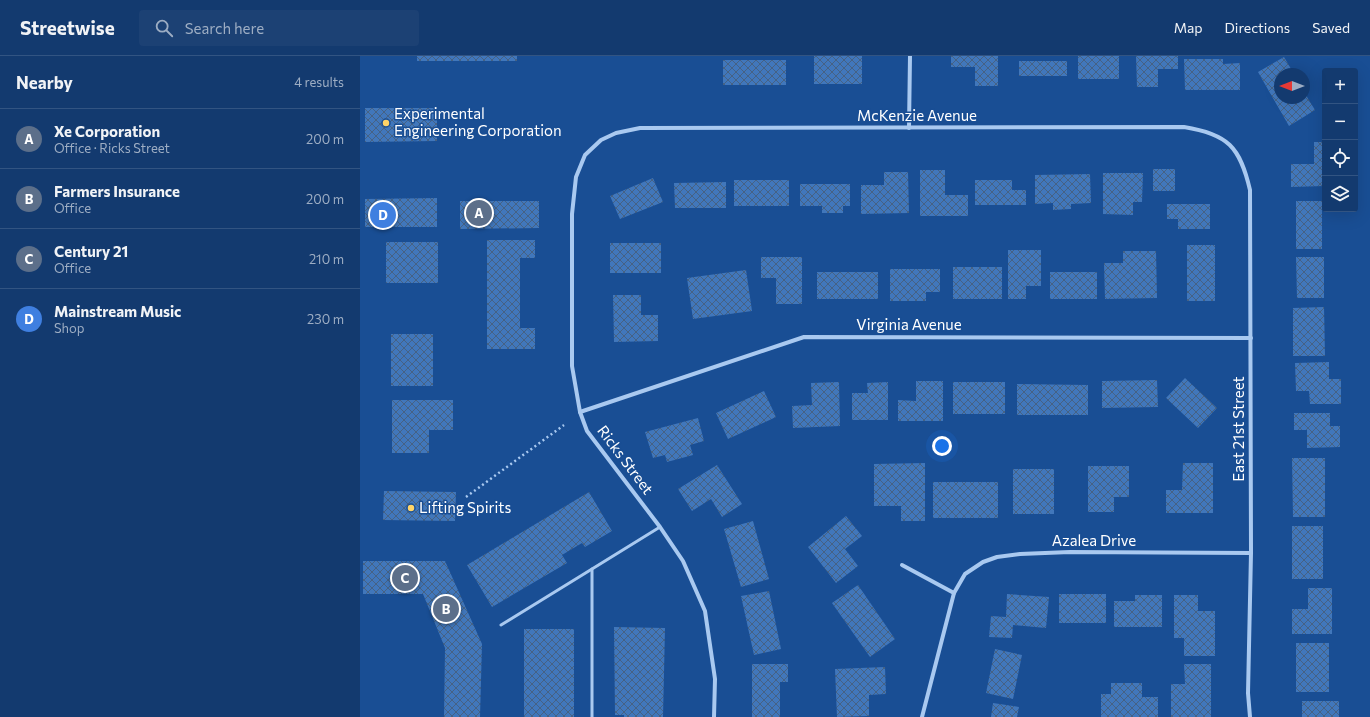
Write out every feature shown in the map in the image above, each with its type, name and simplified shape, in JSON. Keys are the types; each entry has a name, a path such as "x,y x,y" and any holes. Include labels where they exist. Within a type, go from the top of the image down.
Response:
{"street":[{"path":"909,128 910,56"},
{"name":"McKenzie Avenue","path":"601,140 616,133 640,128 1184,127 1204,131 1221,137 1231,146"},
{"name":"Ricks Street","path":"601,140 584,155 576,177 572,214 572,366 580,412 587,431 660,527 683,561 705,611 715,679 714,717"},
{"name":"East 21st Street","path":"1231,146 1245,168 1250,190 1251,553 1248,693 1250,717"},
{"name":"Virginia Avenue","path":"580,412 804,337 1251,338"},
{"name":"Azalea Drive","path":"922,717 954,594 965,574 983,562 997,557 1020,554 1070,552 1251,553"},
{"path":"902,565 954,594"}],"lane":[{"path":"501,625 660,527"},
{"path":"592,569 592,717"}],"path":[{"path":"466,497 564,424"}],"building":[{"path":"417,56 517,56 517,61 417,61"},
{"path":"814,56 862,56 862,84 814,84"},
{"path":"951,56 998,56 998,86 975,86 975,67 951,67"},
{"path":"1078,56 1119,56 1119,79 1078,79"},
{"path":"1136,56 1178,56 1178,69 1158,69 1158,87 1137,87"},
{"path":"1284,57 1290,68 1274,68 1274,100 1258,72"},
{"path":"1184,59 1223,59 1223,64 1240,63 1240,90 1185,90"},
{"path":"723,60 786,60 786,85 723,85"},
{"path":"1019,61 1067,61 1067,76 1019,76"},
{"path":"1310,102 1315,110 1289,126 1276,104 1310,104"},
{"path":"365,108 437,108 437,141 365,142"},
{"path":"1314,142 1322,142 1322,186 1291,187 1291,164 1314,164"},
{"path":"1153,169 1175,169 1175,191 1153,191"},
{"path":"920,170 945,170 945,195 968,195 968,216 920,216"},
{"path":"884,172 908,172 909,213 861,214 861,185 884,185"},
{"path":"1103,173 1143,173 1142,202 1133,202 1133,215 1103,214"},
{"path":"1090,174 1091,203 1071,204 1071,209 1053,210 1053,203 1035,204 1035,175"},
{"path":"653,178 663,202 620,219 610,196"},
{"path":"734,180 789,180 789,206 734,206"},
{"path":"975,180 1012,180 1012,190 1026,190 1026,205 975,205"},
{"path":"726,182 726,208 675,208 674,183"},
{"path":"800,184 850,184 850,206 843,206 843,213 822,213 822,206 800,206"},
{"path":"437,198 437,227 365,227 365,199"},
{"path":"460,201 539,201 539,228 460,229"},
{"path":"1296,201 1322,201 1322,249 1296,249"},
{"path":"1167,204 1210,204 1210,229 1178,229 1178,219 1167,219"},
{"path":"487,240 535,240 535,258 520,258 520,328 535,328 535,349 487,349"},
{"path":"386,242 438,242 438,283 386,283"},
{"path":"610,243 661,243 661,273 610,273"},
{"path":"1187,245 1215,245 1215,301 1187,301"},
{"path":"1008,250 1041,250 1041,286 1026,286 1026,299 1008,299"},
{"path":"1123,251 1156,251 1157,298 1105,299 1104,263 1123,263"},
{"path":"761,257 802,257 802,304 776,304 776,278 761,278"},
{"path":"1296,257 1324,257 1324,298 1297,298"},
{"path":"953,267 1002,267 1002,299 953,299"},
{"path":"890,269 940,269 940,292 926,292 926,301 890,301"},
{"path":"746,270 752,311 693,319 687,278"},
{"path":"817,272 878,272 878,299 817,299"},
{"path":"1050,272 1097,272 1097,299 1050,299"},
{"path":"613,295 641,295 641,315 658,315 658,341 614,342"},
{"path":"1324,307 1325,356 1293,356 1293,308"},
{"path":"391,334 433,334 433,386 391,386"},
{"path":"1329,362 1329,379 1341,379 1341,404 1310,404 1309,391 1296,391 1295,363"},
{"path":"1185,378 1217,408 1198,428 1166,398"},
{"path":"1157,380 1158,407 1102,408 1102,381"},
{"path":"916,381 943,381 943,421 898,421 898,400 916,401"},
{"path":"839,382 840,426 793,428 792,406 812,405 811,383"},
{"path":"888,382 888,420 852,420 852,393 868,393 867,383"},
{"path":"953,382 1005,382 1005,414 953,414"},
{"path":"1017,384 1088,385 1088,415 1017,415"},
{"path":"764,391 776,417 728,439 716,413"},
{"path":"392,400 453,400 453,430 429,430 429,453 392,453"},
{"path":"1294,413 1330,413 1330,426 1340,426 1340,447 1307,448 1307,430 1294,430"},
{"path":"698,418 704,441 690,445 693,455 667,462 665,455 653,458 645,432"},
{"path":"1292,458 1325,458 1325,517 1293,517"},
{"path":"925,463 925,521 901,521 901,506 874,506 874,464"},
{"path":"1183,463 1213,463 1213,513 1166,513 1166,490 1182,490"},
{"path":"717,465 742,504 722,517 711,499 692,511 678,489"},
{"path":"1088,466 1129,466 1129,497 1114,497 1114,512 1088,512"},
{"path":"1013,469 1054,469 1054,514 1013,514"},
{"path":"933,482 998,482 998,518 933,518"},
{"path":"384,491 456,492 455,521 383,520"},
{"path":"589,492 612,531 585,547 582,543 562,555 567,563 492,607 467,565"},
{"path":"846,516 862,536 845,549 858,566 836,583 808,547"},
{"path":"753,521 769,579 741,587 724,529"},
{"path":"1292,526 1323,526 1323,579 1292,579"},
{"path":"363,561 445,561 482,644 480,717 444,717 445,648 423,594 363,594"},
{"path":"858,585 895,639 870,657 832,603"},
{"path":"1308,588 1332,588 1332,634 1292,634 1292,609 1308,609"},
{"path":"769,591 781,649 754,655 741,596"},
{"path":"1007,594 1049,597 1046,628 1013,625 1012,638 989,637 991,616 1006,617"},
{"path":"1059,594 1106,594 1106,623 1059,623"},
{"path":"1135,595 1162,595 1162,627 1114,627 1114,601 1135,601"},
{"path":"1174,595 1198,595 1198,611 1215,611 1215,656 1184,656 1184,638 1174,638"},
{"path":"614,627 665,628 663,717 624,717 624,715 615,715"},
{"path":"524,629 574,629 574,717 524,717"},
{"path":"1296,643 1329,643 1329,692 1296,692"},
{"path":"995,649 1022,655 1013,699 986,693"},
{"path":"752,664 788,664 788,682 780,682 780,717 752,717"},
{"path":"1184,664 1211,664 1211,717 1171,717 1171,684 1185,684"},
{"path":"885,667 886,694 869,695 869,716 837,717 835,669"},
{"path":"1111,683 1142,683 1142,697 1158,697 1158,717 1101,717 1101,694 1111,694"},
{"path":"1302,701 1339,701 1339,717 1302,717"},
{"path":"993,703 1019,707 1017,717 991,717"}],"place":[{"name":"Experimental Engineering Corporation","path":"386,123"},
{"name":"Xe Corporation","path":"479,213"},
{"name":"Mainstream Music","path":"383,215"},
{"name":"Lifting Spirits","path":"411,508"},
{"name":"Century 21","path":"405,578"},
{"name":"Farmers Insurance","path":"446,609"}]}
